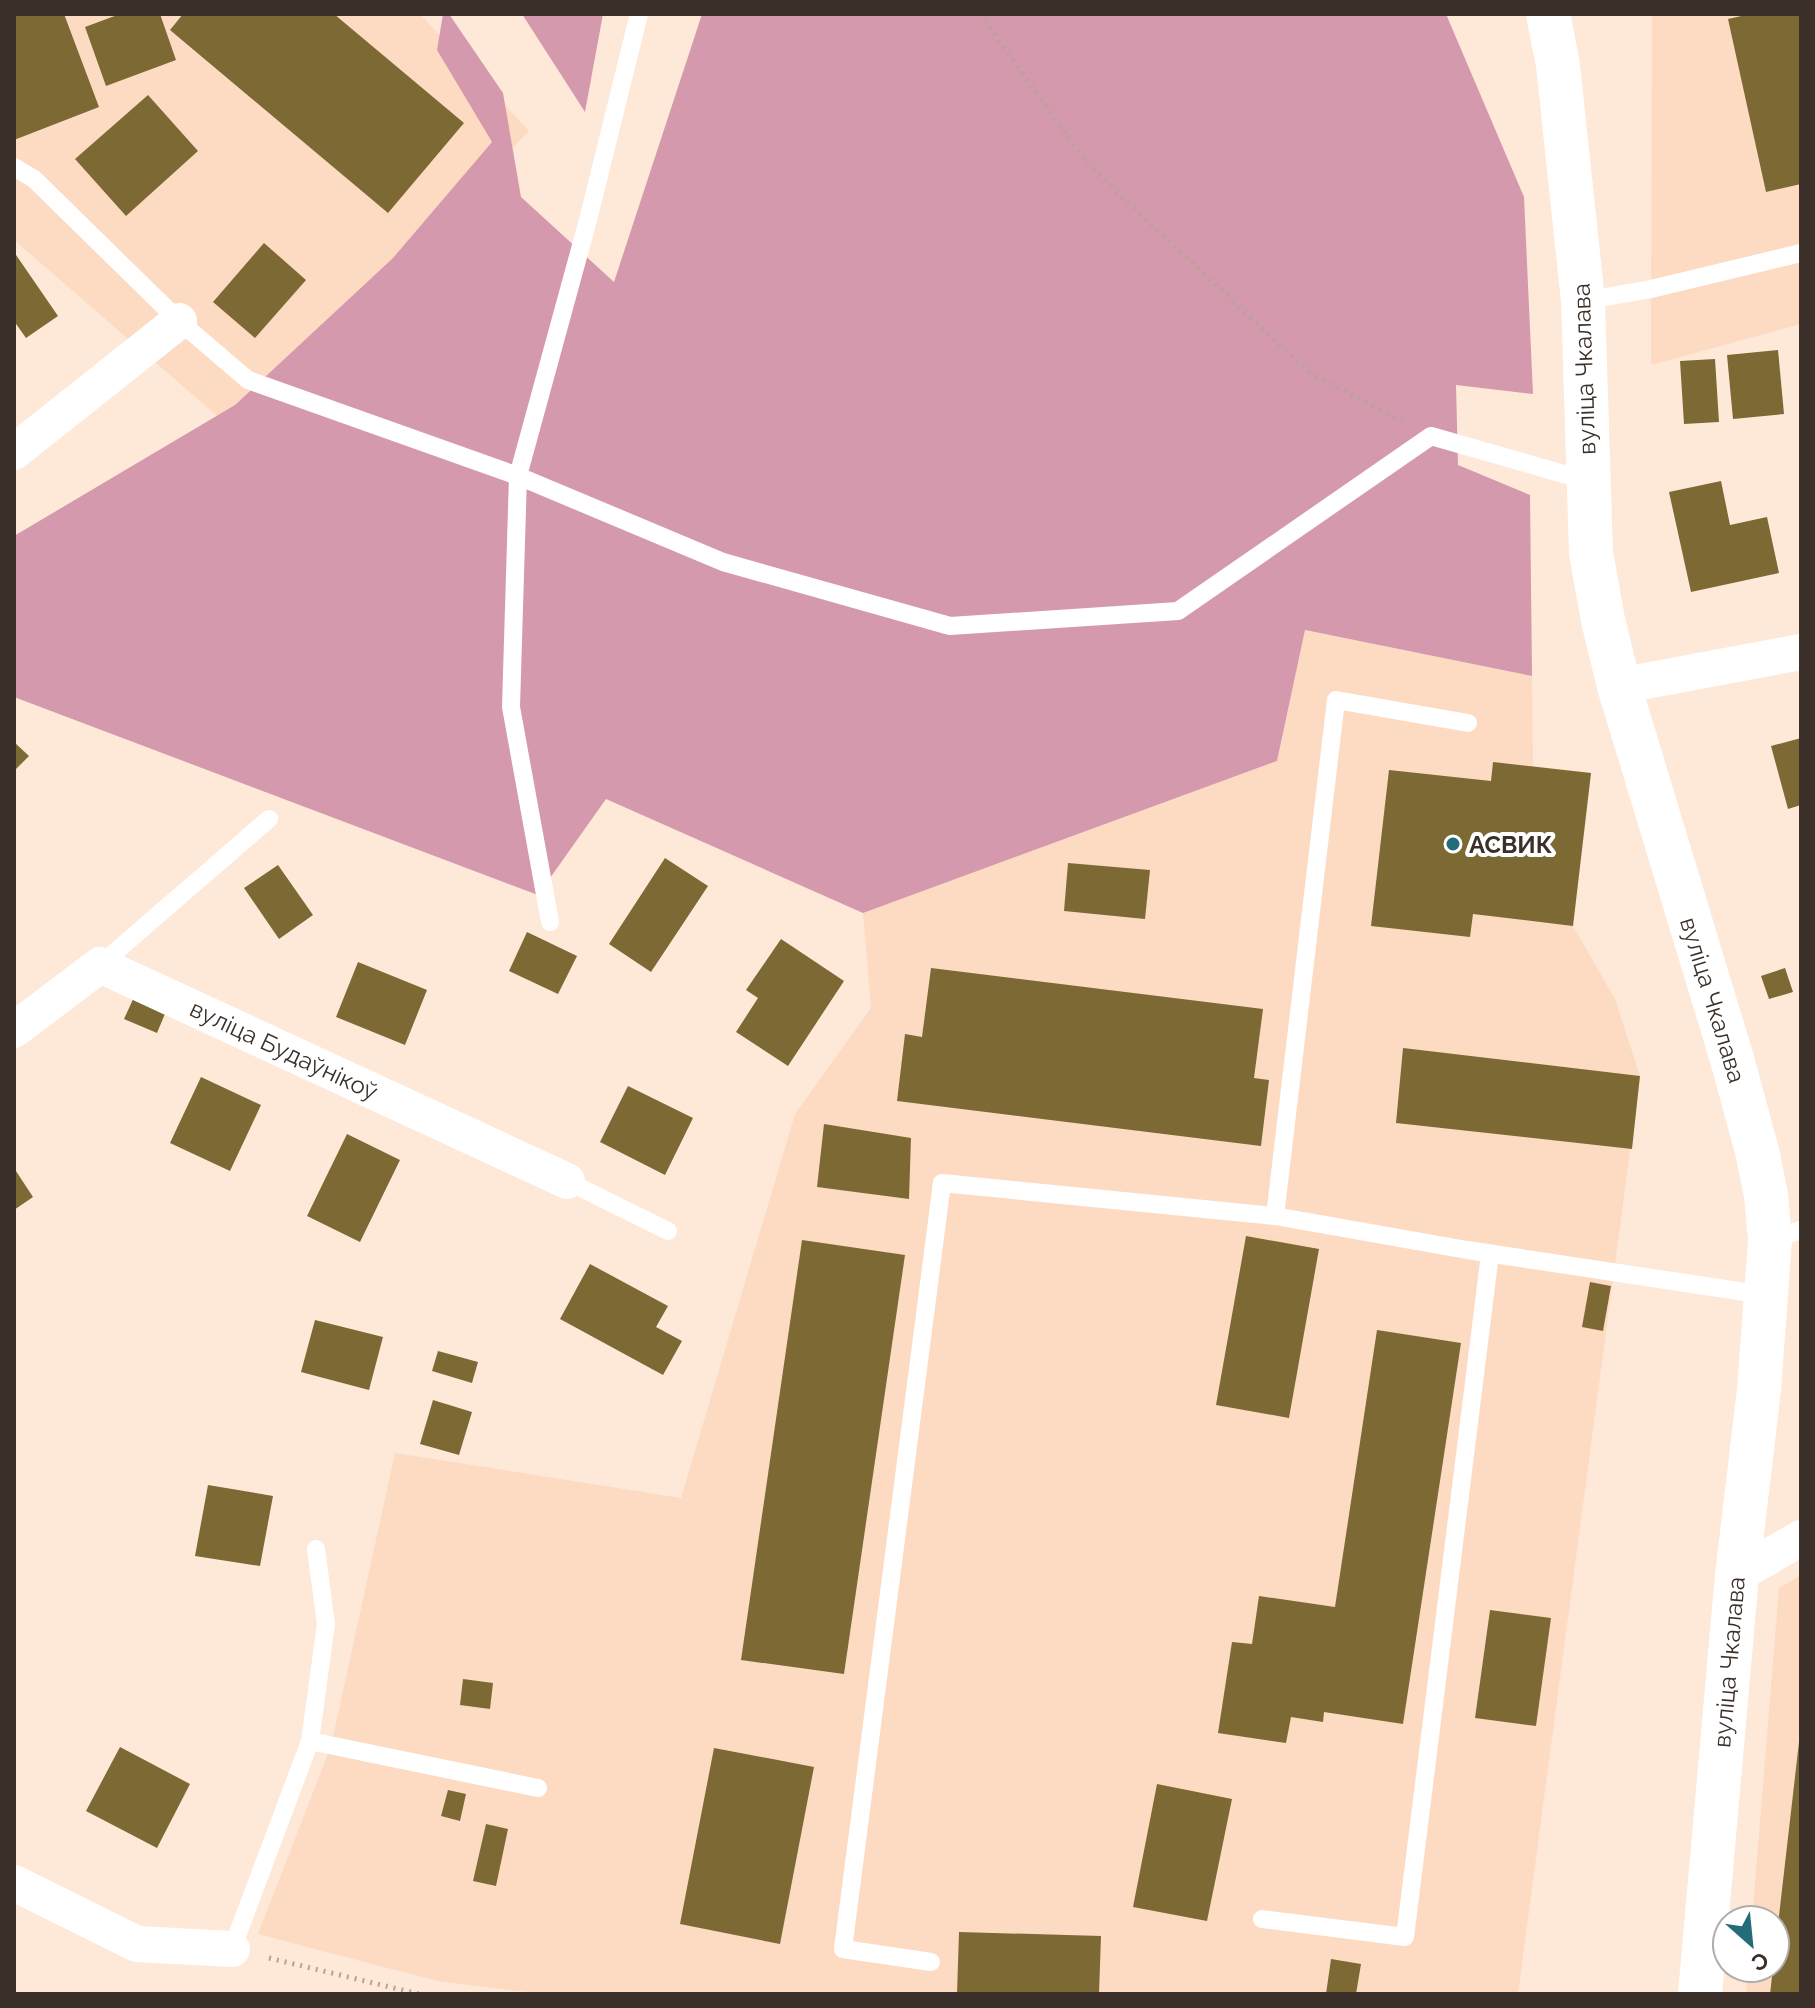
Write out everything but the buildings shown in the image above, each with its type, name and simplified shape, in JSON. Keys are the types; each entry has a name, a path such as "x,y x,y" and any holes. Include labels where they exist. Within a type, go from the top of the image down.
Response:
{"street":[{"name":"вуліца Чкалава","path":"1548,14 1560,80 1583,301 1591,553 1603,620 1619,686 1732,1059 1760,1166 1786,1235 1766,1295 1759,1390 1737,1575 1700,1994"},
{"path":"14,452 179,321"},
{"path":"1619,686 1801,652"},
{"path":"14,1030 100,965"},
{"name":"вуліца Будаўнікоў","path":"100,965 567,1181"},
{"path":"1737,1575 1801,1538"},
{"path":"14,1883 137,1944 232,1949"}],"lane":[{"path":"550,922 511,707 518,476 588,220 639,14"},
{"path":"14,167 34,179 179,321 248,380 518,476 723,562 950,626 1178,611 1431,436 1589,481"},
{"path":"1583,301 1651,289 1801,253"},
{"path":"1275,1216 1336,700 1468,723"},
{"path":"100,965 269,819"},
{"path":"567,1181 668,1231"},
{"path":"931,1962 843,1949 942,1183 1275,1216 1490,1254 1766,1295"},
{"path":"1262,1919 1405,1937 1490,1254"},
{"path":"232,1949 310,1741 326,1624 316,1549"},
{"path":"310,1741 538,1788"}],"path":[{"path":"980,14 1088,165 1310,373 1431,436"},
{"path":"232,1949 419,1994"}],"shaded area":[{"path":"14,14 420,14 529,131 238,434 14,240"},
{"path":"443,14 449,14 503,93 521,197 614,282 702,14 1446,14 1524,197 1533,394 1456,385 1458,465 1530,495 1532,676 1305,630 1277,761 863,913 606,799 538,895 14,697 14,536 235,405 393,258 492,142 437,50"},
{"path":"522,14 603,14 585,112"},
{"path":"1652,14 1801,14 1801,324 1651,365"},
{"path":"1305,630 1532,676 1533,766 1591,773 1573,926 1615,999 1640,1076 1518,1994 543,1994 437,1981 258,1934 331,1746 395,1453 681,1498 795,1114 871,1008 863,913 1277,761"},
{"path":"1801,1575 1801,1994 1746,1994 1747,1984 1791,1984 1791,1904 1753,1904 1779,1588"}],"place":[{"name":"АСВИК","path":"1453,844"}]}
